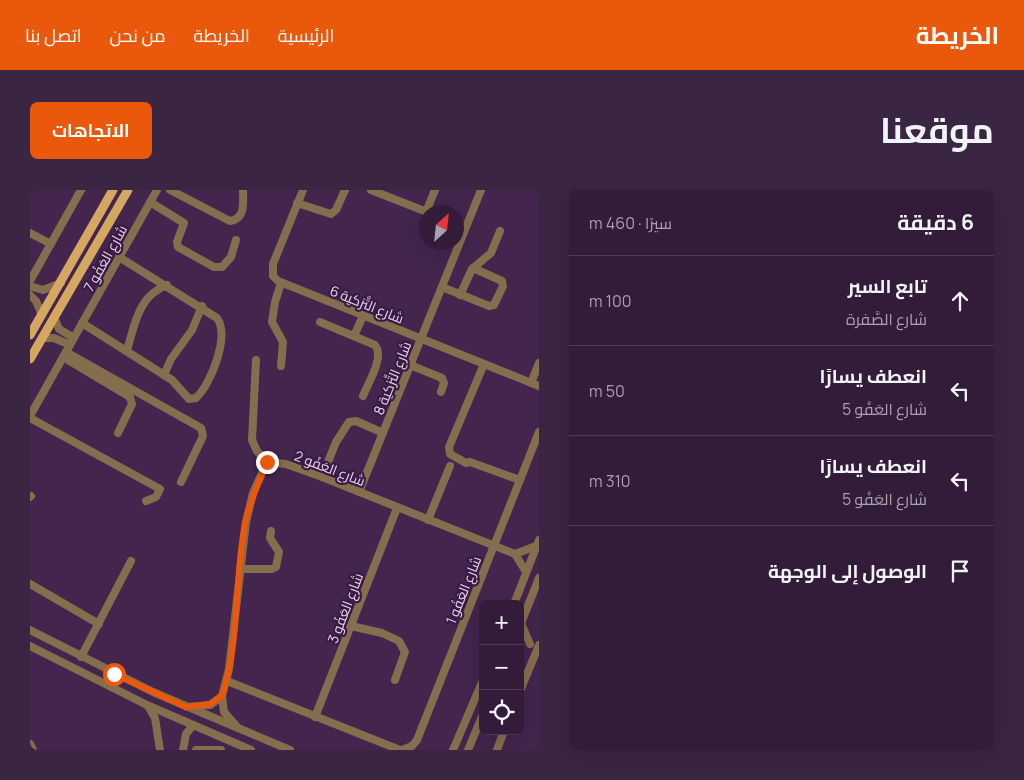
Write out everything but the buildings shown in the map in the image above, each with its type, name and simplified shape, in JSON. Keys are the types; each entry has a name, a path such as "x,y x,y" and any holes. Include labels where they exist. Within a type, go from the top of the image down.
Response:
{"main road":[{"path":"30,335 114,190"},
{"path":"30,359 128,190"}],"street":[{"path":"30,281 81,190"},
{"name":"شارع العَفُو 7","path":"30,417 157,190"},
{"path":"170,190 230,221 237,219 242,213 244,190"},
{"name":"شارع التَّزكية 6","path":"303,190 275,260 273,276 281,283 535,385"},
{"path":"297,203 331,214 336,210 345,190"},
{"path":"371,190 419,209"},
{"path":"430,205 435,190"},
{"name":"شارع التَّزكية 8","path":"359,492 481,190"},
{"path":"150,202 184,223 184,228 177,242 178,247 214,267 222,267 229,262 236,240"},
{"path":"460,295 473,268 490,256 500,231"},
{"path":"30,233 50,244"},
{"path":"82,323 127,350 177,384 191,399 196,398 206,386 217,357 223,329 218,318 202,306 119,257"},
{"path":"442,288 489,306 496,303 503,284 502,281 473,268"},
{"path":"30,286 42,290 61,283"},
{"path":"281,283 275,302 272,322 283,342 281,366"},
{"path":"127,350 142,306 151,294 167,285"},
{"path":"30,295 36,301 42,314"},
{"path":"164,375 171,359 192,330 202,306"},
{"path":"354,336 363,316"},
{"path":"54,317 59,329 74,338"},
{"path":"320,322 375,345 379,352 363,396"},
{"path":"42,338 54,338 66,351 130,397 132,404 118,433"},
{"path":"66,351 201,428 203,436 181,482"},
{"path":"240,731 224,712 222,696 227,681 248,513 267,462 256,451 252,440 256,360"},
{"path":"535,385 539,363"},
{"path":"484,364 449,447 450,453 454,452 470,462 520,480"},
{"path":"410,365 442,378 444,383 441,392"},
{"path":"30,417 160,489 156,497 146,501"},
{"path":"322,477 336,442 348,422 356,421 383,433"},
{"name":"شارع العَفُو 1","path":"227,681 401,750 412,746 539,432"},
{"name":"شارع العَفُو 2","path":"267,462 286,464 322,477 515,554"},
{"path":"428,520 450,466"},
{"name":"شارع العَفُو 3","path":"315,717 397,508"},
{"path":"240,568 272,569 276,567 279,552 270,538 271,531"},
{"path":"526,572 515,554 538,543"},
{"path":"516,600 538,543"},
{"path":"81,658 131,561"},
{"path":"524,616 539,578"},
{"path":"30,584 99,624"},
{"path":"351,626 382,633 399,640 405,652 396,680"},
{"path":"30,630 81,658 186,707 240,731 290,750"},
{"path":"524,633 537,646"},
{"path":"524,645 537,646"},
{"path":"30,646 147,705 251,750"},
{"path":"521,690 537,646"},
{"path":"453,750 479,689"},
{"path":"186,707 210,704 222,696"},
{"path":"147,705 155,718 160,750"},
{"path":"468,750 479,724"},
{"path":"183,750 184,738 192,726"},
{"path":"497,750 503,735"},
{"path":"30,744 33,750"},
{"path":"196,750 221,750"}],"route":[{"path":"114,674 186,707 210,704 216,702 222,696 229,669 244,531 253,493 267,462"}]}
